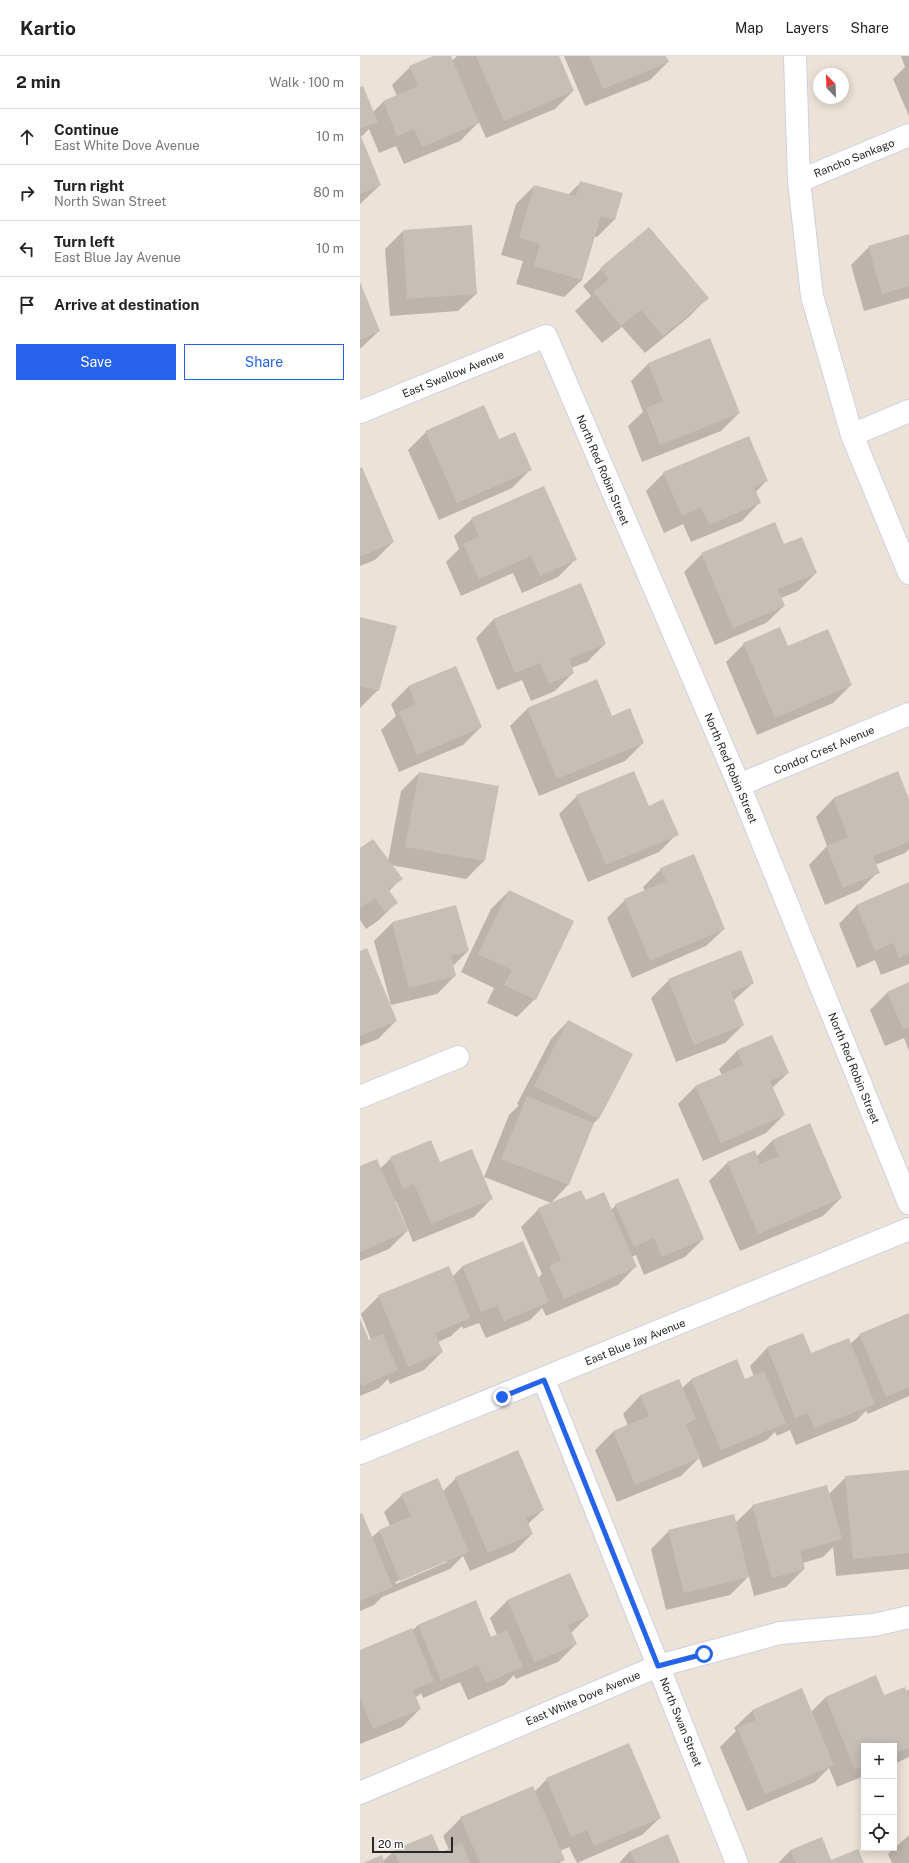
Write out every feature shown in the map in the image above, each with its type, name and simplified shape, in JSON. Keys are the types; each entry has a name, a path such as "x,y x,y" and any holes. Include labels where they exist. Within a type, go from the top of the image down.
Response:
{"street":[{"path":"795,56 799,180 812,296 852,435 909,573"},
{"name":"Rancho Sankago","path":"799,180 909,136"},
{"name":"East Swallow Avenue","path":"360,412 546,336"},
{"name":"North Red Robin Street","path":"546,336 739,785 909,1203"},
{"path":"852,435 909,411"},
{"name":"Condor Crest Avenue","path":"739,785 909,714"},
{"path":"360,1097 458,1057"},
{"name":"East Blue Jay Avenue","path":"360,1453 544,1380 909,1229"},
{"name":"North Swan Street","path":"544,1380 737,1863"},
{"name":"East White Dove Avenue","path":"360,1793 658,1666 780,1633 874,1625 909,1617"}],"building":[{"path":"433,56 451,56 479,123 422,147 414,129 397,136 383,101 418,86 409,66"},
{"path":"476,56 559,56 574,91 504,121"},
{"path":"589,56 666,56 669,62 603,89"},
{"path":"363,86 378,122 360,129 360,87"},
{"path":"360,134 381,185 360,194"},
{"path":"580,181 623,193 615,220 601,216 582,280 534,266 540,244 519,238 534,185 576,196"},
{"path":"472,225 477,294 407,299 403,230"},
{"path":"649,227 709,298 663,336 641,310 621,326 593,292 609,279 600,268"},
{"path":"909,234 909,286 882,294 868,246"},
{"path":"360,282 380,331 360,340"},
{"path":"710,338 740,413 660,445 646,408 663,401 648,363"},
{"path":"484,405 499,439 515,432 532,470 457,503 425,431"},
{"path":"749,436 768,481 754,487 761,503 709,525 701,507 682,516 663,472"},
{"path":"362,467 394,542 360,557 360,468"},
{"path":"544,486 577,560 540,576 531,556 479,579 463,544 479,536 471,518"},
{"path":"775,522 784,544 802,537 817,573 778,589 785,606 733,628 701,553"},
{"path":"581,583 606,644 569,659 574,673 549,684 540,663 515,673 493,619"},
{"path":"360,617 397,626 379,691 360,686"},
{"path":"780,627 788,646 828,629 852,685 775,718 743,643"},
{"path":"456,666 482,727 417,755 399,712 416,704 408,686"},
{"path":"597,679 612,716 630,708 644,743 557,779 527,708"},
{"path":"634,771 649,806 663,799 679,835 606,865 576,795"},
{"path":"898,771 909,799 909,842 873,856 880,873 843,888 826,846 848,837 833,798"},
{"path":"419,772 499,786 485,861 405,847"},
{"path":"373,839 403,879 388,889 398,903 385,912 375,898 360,908 360,848"},
{"path":"694,854 725,929 650,961 624,899 666,881 660,868"},
{"path":"909,882 909,954 899,958 893,943 875,951 856,905"},
{"path":"509,890 574,921 536,1000 504,985 512,970 478,954"},
{"path":"456,905 469,951 451,956 456,976 409,988 392,922"},
{"path":"367,948 397,1021 360,1036 360,951"},
{"path":"741,950 754,983 731,992 744,1025 694,1045 668,979"},
{"path":"909,982 909,1027 903,1029 887,992"},
{"path":"568,1020 633,1054 599,1119 534,1086"},
{"path":"772,1035 789,1073 770,1081 785,1115 721,1143 695,1086 743,1065 737,1050"},
{"path":"527,1096 594,1123 569,1185 501,1159"},
{"path":"810,1123 842,1198 758,1234 727,1162 755,1150 760,1164 779,1156 772,1140"},
{"path":"431,1140 440,1162 472,1149 493,1199 431,1224 414,1184 403,1189 390,1157"},
{"path":"377,1159 408,1231 360,1252 360,1166"},
{"path":"678,1178 704,1239 662,1257 654,1238 634,1247 615,1204"},
{"path":"581,1190 586,1200 604,1192 637,1267 564,1299 549,1266 561,1260 538,1208"},
{"path":"523,1241 549,1302 504,1321 497,1306 481,1312 462,1266"},
{"path":"449,1266 470,1318 435,1333 443,1352 408,1367 378,1295"},
{"path":"909,1313 909,1387 886,1397 859,1334"},
{"path":"360,1319 369,1340 383,1334 398,1370 362,1386 360,1381"},
{"path":"803,1333 811,1353 849,1338 875,1404 814,1428 808,1413 795,1418 767,1347"},
{"path":"737,1359 745,1379 764,1371 786,1423 721,1450 691,1379"},
{"path":"679,1379 696,1419 686,1424 700,1458 635,1485 613,1431 649,1416 640,1395"},
{"path":"518,1450 544,1510 526,1518 533,1534 488,1553 455,1477"},
{"path":"909,1470 909,1553 853,1559 845,1476"},
{"path":"438,1478 469,1552 400,1581 379,1530 411,1516 401,1494"},
{"path":"827,1485 842,1539 800,1551 805,1569 772,1578 752,1505"},
{"path":"362,1513 393,1587 360,1601 360,1514"},
{"path":"734,1514 749,1577 684,1593 668,1530"},
{"path":"570,1573 589,1616 568,1625 577,1644 534,1662 507,1600"},
{"path":"476,1600 491,1637 507,1630 523,1667 486,1683 478,1665 441,1681 418,1625"},
{"path":"412,1628 434,1681 413,1690 421,1709 373,1729 360,1698 360,1650"},
{"path":"876,1675 884,1695 905,1687 909,1697 909,1748 897,1753 897,1743 861,1743 861,1767 855,1770 825,1697"},
{"path":"802,1688 834,1765 765,1794 737,1728 756,1720 752,1710"},
{"path":"629,1743 661,1818 594,1846 587,1830 571,1837 546,1778"},
{"path":"533,1786 565,1860 557,1863 480,1863 460,1817"},
{"path":"432,1834 440,1853 462,1843 470,1863 399,1863 393,1850"},
{"path":"668,1834 680,1863 635,1863 630,1851"},
{"path":"822,1837 831,1860 858,1849 864,1863 796,1863 790,1850"},
{"path":"382,1855 385,1863 363,1863"}],"route":[{"path":"502,1397 544,1380 658,1666 704,1654"}]}
